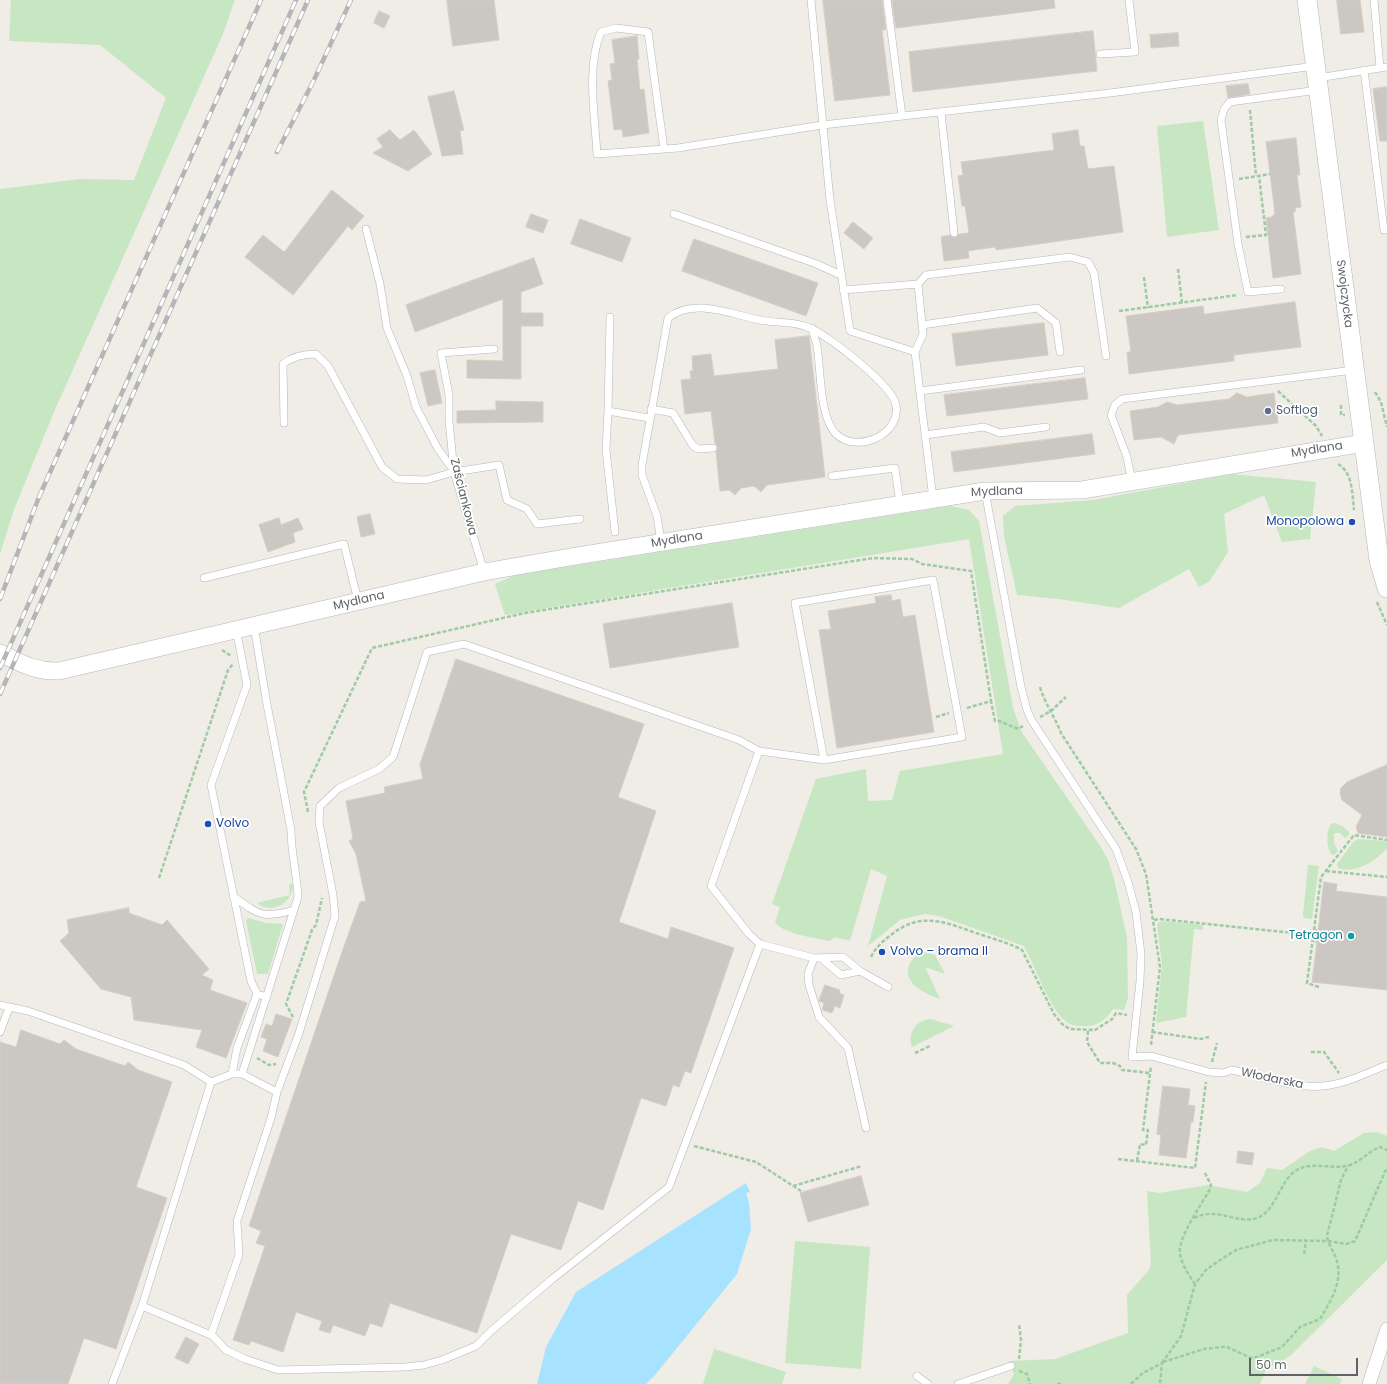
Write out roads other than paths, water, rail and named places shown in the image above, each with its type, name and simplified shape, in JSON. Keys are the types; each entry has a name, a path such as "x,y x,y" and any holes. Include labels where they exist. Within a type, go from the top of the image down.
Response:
{"main road":[{"name":"Swojczycka","path":"1307,0 1354,370 1372,494 1379,560 1387,588"}],"street":[{"name":"Mydlana","path":"0,652 44,672 59,671 484,572 933,498 985,491 1082,490 1364,443"},
{"path":"1369,1384 1387,1329"}],"lane":[{"path":"811,0 822,125 843,290 850,331 915,352"},
{"path":"887,0 902,116"},
{"path":"1100,54 1135,52 1129,0"},
{"path":"664,149 648,32 616,28 601,32 596,44 593,72 597,154 664,149 822,125 1110,93 1316,78 1384,68 1374,0"},
{"path":"1364,70 1384,230 1387,230"},
{"path":"1281,289 1248,292 1238,238 1221,120 1224,109 1230,102 1249,100 1316,78"},
{"path":"941,112 954,233"},
{"path":"674,214 814,263 841,275"},
{"path":"366,229 380,284 387,328 407,376 416,407 438,449 454,472"},
{"path":"843,290 918,284 926,275 1034,260 1070,257 1088,262 1094,273 1106,356"},
{"path":"918,284 923,334 915,352 933,498"},
{"path":"922,325 1037,308 1056,323 1060,352"},
{"path":"661,542 656,516 642,475 651,408 668,318 676,312 686,309 723,310 756,320 794,324 812,328 840,347 887,388 896,404 895,416 890,426 874,440 860,443 849,442 835,433 828,419 822,400 817,345 812,328"},
{"path":"610,316 606,450 615,532"},
{"name":"Zaściankowa","path":"484,572 454,472 449,421 449,395 441,353 494,349"},
{"path":"284,423 283,364 289,359 305,354 316,354 328,366 382,467 397,479 426,480 454,472 499,465 507,500 527,509 537,524 580,519"},
{"path":"920,391 1081,370"},
{"path":"1132,482 1127,457 1112,415 1114,405 1122,399 1354,370"},
{"path":"651,408 673,413 693,446 699,449 714,448"},
{"path":"608,411 650,418"},
{"path":"925,435 984,427 1000,432 1046,427"},
{"path":"832,476 895,468 900,504"},
{"name":"Włodarska","path":"985,491 1021,687 1027,710 1032,721 1116,849 1128,882 1136,912 1141,954 1140,980 1132,1057 1151,1056 1210,1072 1223,1073 1232,1070 1306,1086 1323,1086 1345,1081 1387,1065"},
{"path":"204,578 344,544 358,601"},
{"path":"211,1335 239,1254 237,1221 271,1118 277,1092 299,1033 335,916 333,895 319,822 320,806 339,788 379,769 393,757 427,652 464,644 739,740 759,751 824,760 962,737 933,580 795,603 824,760"},
{"path":"242,1074 298,897 291,848 291,830 266,699 254,625"},
{"path":"232,1074 237,1048 257,994 251,981 211,785 247,684 236,629"},
{"path":"759,751 711,886 749,934 760,944 814,958 822,959 843,957 860,971 888,987"},
{"path":"233,896 260,914 272,916 294,910"},
{"path":"142,1306 211,1335 226,1350 246,1359 278,1370 405,1367 424,1365 442,1360 476,1346 491,1331 551,1280 669,1187 760,944"},
{"path":"814,958 808,974 819,1017 848,1048 866,1128"},
{"path":"822,959 841,975 860,971"},
{"path":"257,994 267,997"},
{"path":"0,1005 28,1011 184,1065 212,1082"},
{"path":"0,1032 9,1008"},
{"path":"212,1082 232,1074 242,1074 277,1092"},
{"path":"112,1384 142,1306 212,1082"},
{"path":"958,1384 1012,1369"},
{"path":"918,1376 928,1384"}],"water":[{"path":"746,1183 750,1192 746,1193 749,1203 751,1229 737,1274 646,1384 537,1384 546,1347 576,1292"}],"railway":[{"path":"0,599 39,497 261,0"},
{"path":"0,668 296,0"},
{"path":"0,694 308,0"},
{"path":"277,152 313,82 351,0"}],"place":[{"name":"Softlog","path":"1268,411"},
{"name":"Monopolowa","path":"1352,522"},
{"name":"Volvo","path":"208,824"},
{"name":"Tetragon","path":"1351,936"},
{"name":"Volvo – brama II","path":"882,952"}]}
